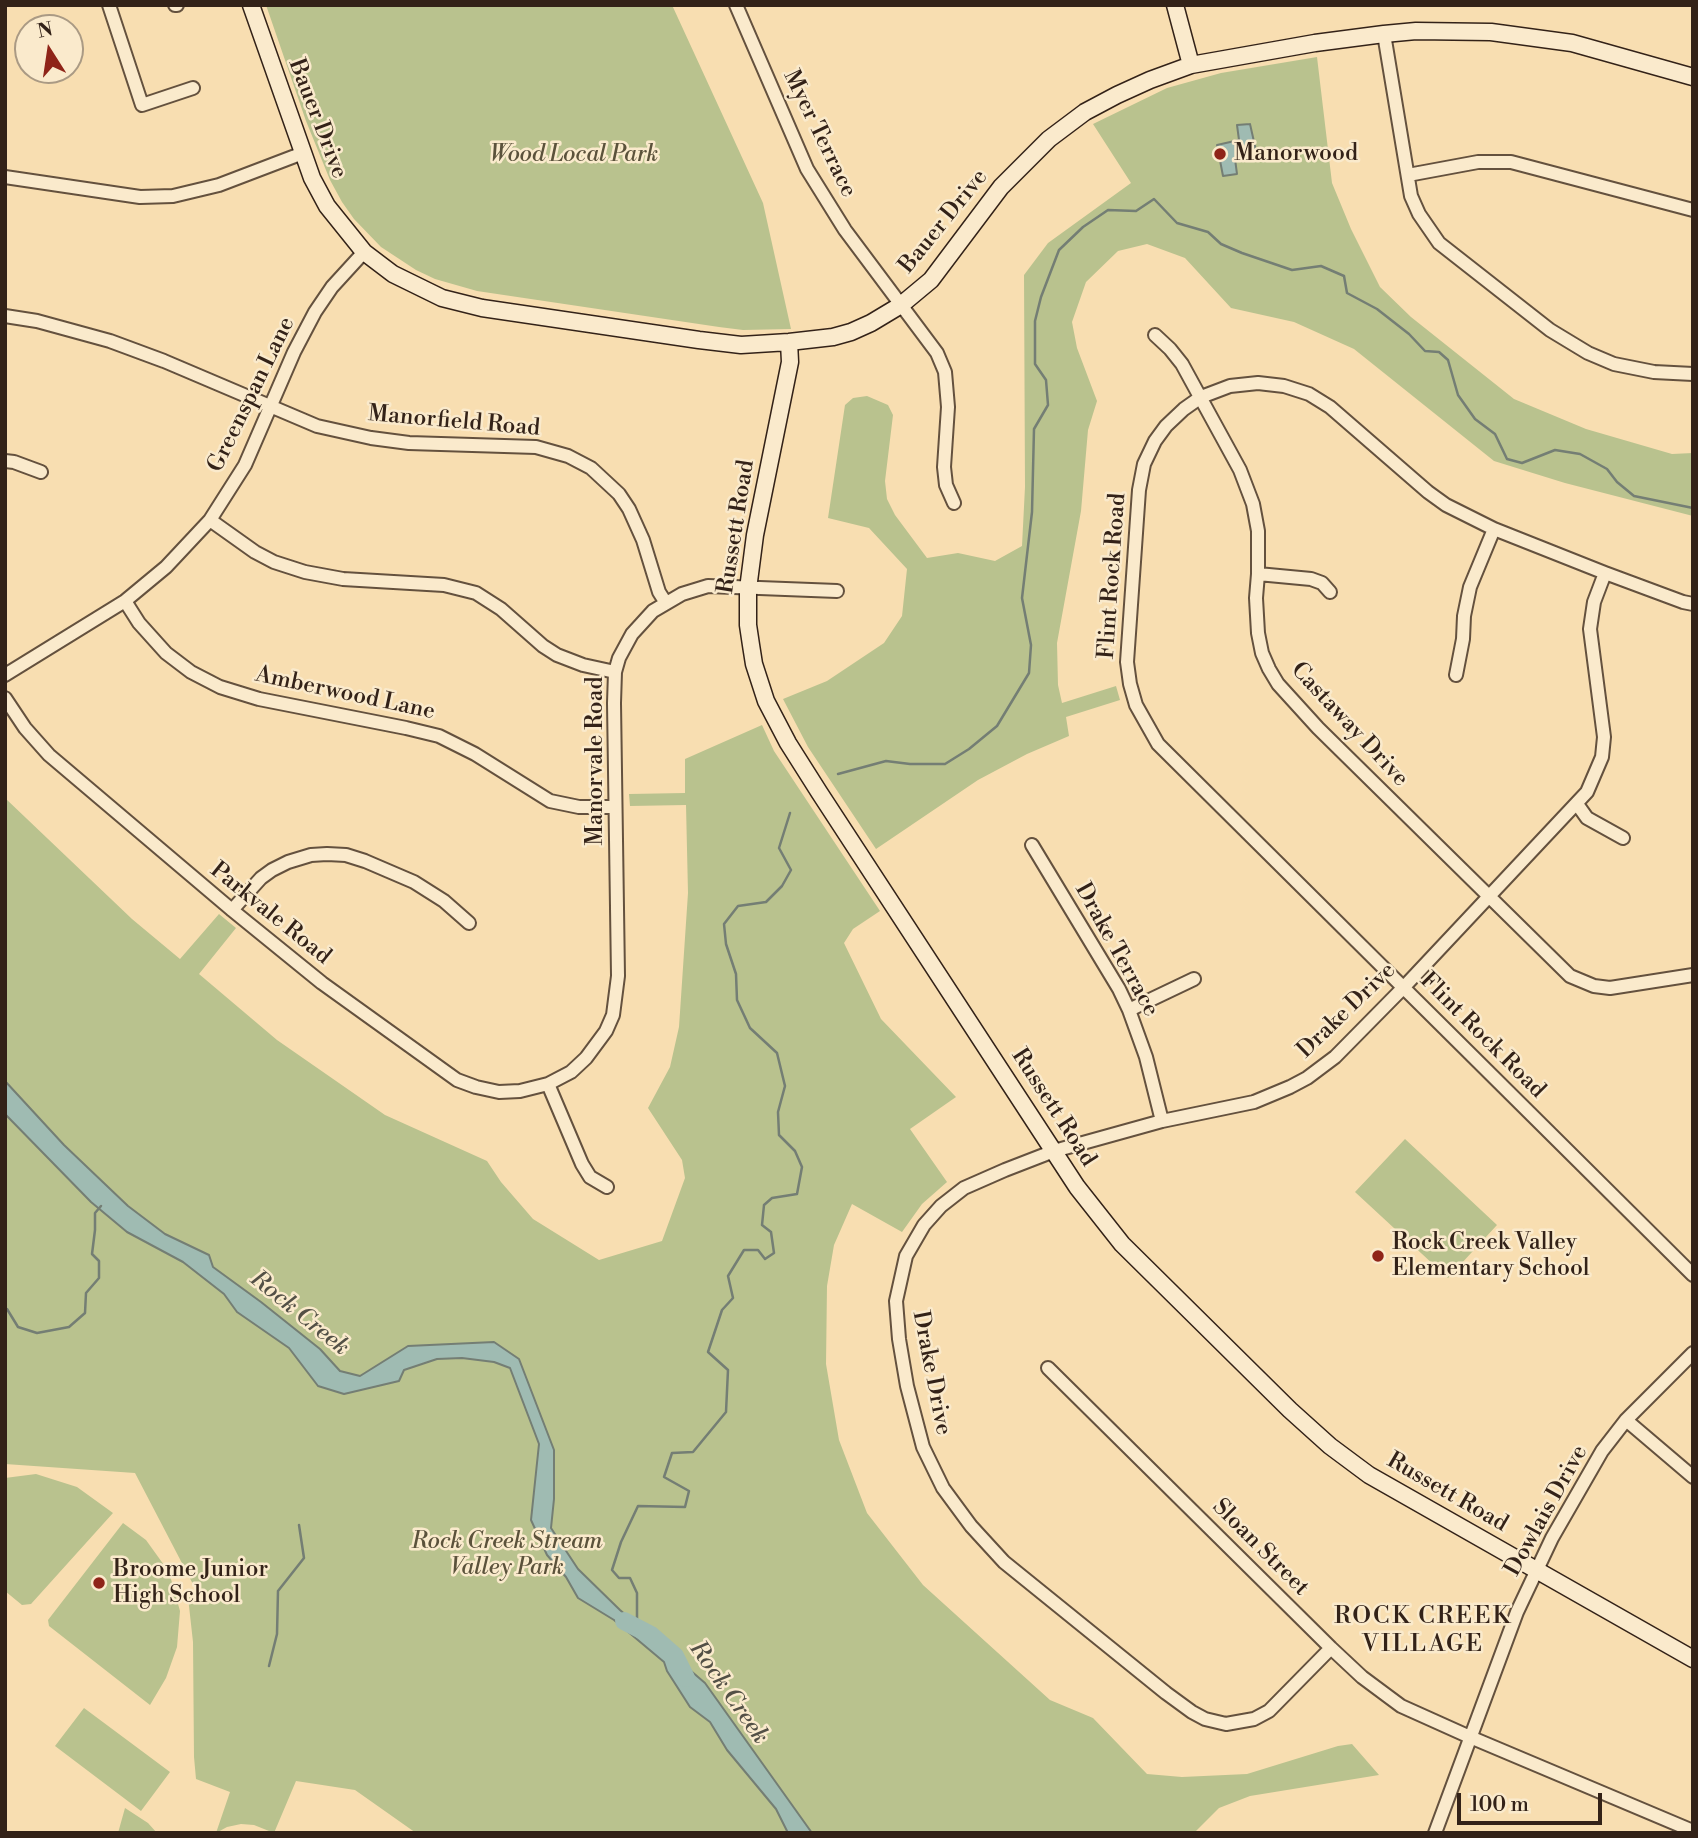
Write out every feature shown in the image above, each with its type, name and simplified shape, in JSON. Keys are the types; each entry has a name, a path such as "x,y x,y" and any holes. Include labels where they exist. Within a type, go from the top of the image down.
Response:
{"street":[{"path":"109,5 142,105 192,88"},
{"name":"Bauer Drive","path":"251,5 312,178 327,206 364,252 393,274 442,298 482,308 741,345 833,337 850,332 901,305 931,280 1001,187 1049,139 1085,113 1117,95 1191,65 1384,34 1491,32 1572,43 1693,77"},
{"name":"Myer Terrace","path":"736,5 807,169 845,230 937,353 946,372 948,407 944,467 946,485 954,503"},
{"path":"1175,5 1191,65"},
{"path":"1384,34 1411,196 1419,214 1439,243 1550,330 1588,353 1615,364 1654,372 1693,374"},
{"path":"5,177 140,197 173,196 219,185 303,153"},
{"path":"1408,175 1478,162 1511,162 1693,210"},
{"name":"Greenspan Lane","path":"5,675 125,601 166,567 210,520 245,466 294,352 315,312 332,287 364,252"},
{"name":"Manorfield Road","path":"5,316 37,321 110,341 317,426 370,438 409,443 536,447 568,456 591,468 619,494 643,540 659,592 666,603"},
{"name":"Castaway Drive","path":"1155,335 1182,364 1240,470 1253,504 1258,531 1258,633 1262,653 1278,684 1318,729 1570,976 1594,986 1610,988 1693,975"},
{"name":"Russett Road","path":"789,342 790,362 755,535 748,589 748,625 754,664 766,701 788,743 1088,1202 1122,1244 1330,1446 1369,1475 1693,1659"},
{"name":"Flint Rock Road","path":"1693,604 1494,529 1447,505 1428,492 1330,407 1309,394 1284,386 1258,383 1230,386 1201,397 1166,426 1144,464 1139,490 1127,662 1136,705 1158,744 1693,1275"},
{"path":"5,461 41,472"},
{"path":"210,520 255,552 304,572 344,579 444,586 476,593 501,609 543,646 558,655 583,665 615,672"},
{"path":"1456,675 1470,587 1494,529"},
{"name":"Drake Drive","path":"1331,1648 1269,1711 1254,1719 1226,1724 1205,1719 1166,1693 1004,1562 971,1526 943,1489 917,1429 899,1339 896,1301 906,1256 924,1225 941,1206 964,1188 1054,1151 1162,1121 1254,1102 1290,1087 1335,1056 1489,898 1587,792 1601,757 1604,737 1590,629 1594,602 1605,573"},
{"path":"1258,574 1311,579 1322,583 1330,593"},
{"name":"Manorvale Road","path":"548,1084 571,1072 586,1058 606,1031 613,1015 618,976 615,672 632,634 653,611 682,594 708,586 837,591"},
{"name":"Amberwood Lane","path":"125,601 139,623 166,653 191,672 220,687 258,699 407,727 439,736 475,754 550,801 579,807 615,807"},
{"name":"Parkvale Road","path":"5,698 25,728 49,755 232,910 322,983 457,1080 499,1092 520,1091 548,1084"},
{"path":"1577,804 1587,818 1622,838"},
{"name":"Drake Terrace","path":"1032,845 1129,1010 1146,1057 1162,1121"},
{"path":"232,910 261,878 288,862 310,855 346,855 414,882 444,901 469,923"},
{"path":"1129,1010 1194,979"},
{"path":"548,1084 582,1164 590,1177 607,1187"},
{"name":"Dowlais Drive","path":"1435,1833 1517,1612 1552,1538 1602,1451 1626,1420 1693,1353"},
{"name":"Sloan Street","path":"1048,1368 1331,1648 1362,1677 1401,1706 1693,1831"},
{"path":"1626,1420 1693,1477"}],"green space":[{"name":"Wood Local Park","path":"266,5 672,5 763,203 791,329 743,330 477,291 435,279 416,270 381,247 342,202 306,121"},
{"path":"1317,57 1332,183 1380,287 1411,317 1514,399 1586,429 1672,454 1693,453 1693,516 1565,483 1494,461 1354,349 1294,322 1231,308 1185,258 1147,244 1118,251 1086,282 1072,322 1077,348 1097,401 1088,430 1081,511 1057,643 1058,685 1062,703 1116,686 1120,700 1066,717 1069,736 978,780 876,849 808,747 783,699 827,681 884,643 902,616 907,569 869,528 828,518 845,405 853,398 867,396 888,405 893,415 885,481 887,499 895,515 927,558 958,553 995,561 1022,546 1025,487 1024,275 1048,243 1131,183 1093,124 1167,88 1221,73"},
{"name":"Rock Creek Stream Valley Park","path":"762,725 774,751 880,911 853,929 844,943 881,1019 956,1097 910,1129 947,1182 922,1204 902,1232 852,1204 834,1245 827,1286 826,1364 839,1440 867,1513 923,1585 1050,1700 1093,1718 1147,1774 1182,1777 1247,1774 1352,1744 1379,1775 1250,1796 1219,1808 1194,1833 416,1833 355,1790 296,1781 274,1833 254,1825 241,1824 216,1833 230,1792 196,1779 193,1642 188,1597 196,1590 135,1473 5,1464 5,798 132,919 180,959 219,914 236,928 199,974 277,1040 385,1115 487,1161 533,1219 599,1260 662,1241 685,1178 682,1160 648,1108 670,1067 679,1027 688,893 686,805 630,806 629,794 685,793 685,759"},
{"path":"1405,1139 1497,1225 1448,1278 1355,1192"},
{"path":"36,1474 77,1487 113,1513 31,1604 22,1605 5,1591 5,1478"},
{"path":"123,1523 146,1540 169,1572 180,1611 177,1647 166,1678 150,1705 49,1626 48,1620"},
{"path":"84,1708 170,1772 141,1811 55,1746"},
{"path":"125,1808 148,1823 157,1833 118,1833"}],"water":[{"path":"1250,124 1257,155 1235,159 1237,174 1223,176 1217,145 1239,140 1237,125"},
{"path":"5,1081 64,1145 128,1206 165,1234 209,1255 213,1267 320,1349 340,1371 360,1376 408,1346 494,1342 519,1359 554,1450 551,1528 578,1569 620,1610 705,1683 812,1833 788,1833 776,1809 727,1750 710,1722 690,1707 664,1662 614,1620 578,1598 566,1577 547,1555 531,1520 539,1444 510,1368 494,1362 462,1358 437,1359 404,1370 399,1381 344,1394 318,1386 289,1348 237,1312 224,1294 183,1262 127,1232 91,1202 5,1114"}],"waterway":[{"path":"838,774 886,761 945,764 997,726 1029,673 1031,645 1022,598 1032,512 1034,429 1048,405 1046,380 1035,364 1035,321 1059,250 1083,227 1108,210 1136,211 1154,199 1177,223 1208,232 1221,244 1242,253 1292,270 1321,266 1344,276 1347,293 1377,309 1409,334 1425,351 1439,352 1448,360 1458,395 1475,419 1495,434 1507,459 1522,463 1555,450 1580,454 1607,469 1617,482 1634,496 1693,508"},
{"path":"637,1626 637,1593 630,1578 619,1578 612,1570 621,1542 638,1506 685,1507 689,1491 664,1477 672,1453 693,1452 726,1412 728,1370 708,1352 722,1310 733,1298 728,1276 744,1250 758,1250 765,1259 774,1253 771,1232 762,1225 764,1205 772,1198 797,1194 802,1167 795,1151 779,1135 778,1112 785,1086 777,1053 750,1028 737,1000 736,974 726,944 724,924 738,906 766,902 782,886 791,870 779,848 790,813"},
{"path":"5,1309 18,1327 37,1333 69,1327 85,1313 86,1293 99,1278 99,1261 92,1254 95,1213 101,1206"},
{"path":"269,1666 277,1634 278,1591 304,1558 299,1525"},
{"name":"Rock Creek","path":"624,1621 651,1635 675,1656 686,1678"}],"place":[{"name":"Manorwood","path":"1220,154"},
{"name":"Rock Creek Valley Elementary School","path":"1378,1256"},
{"name":"Broome Junior High School","path":"99,1583"}],"district":[{"name":"ROCK CREEK VILLAGE","path":"1423,1631"}]}
